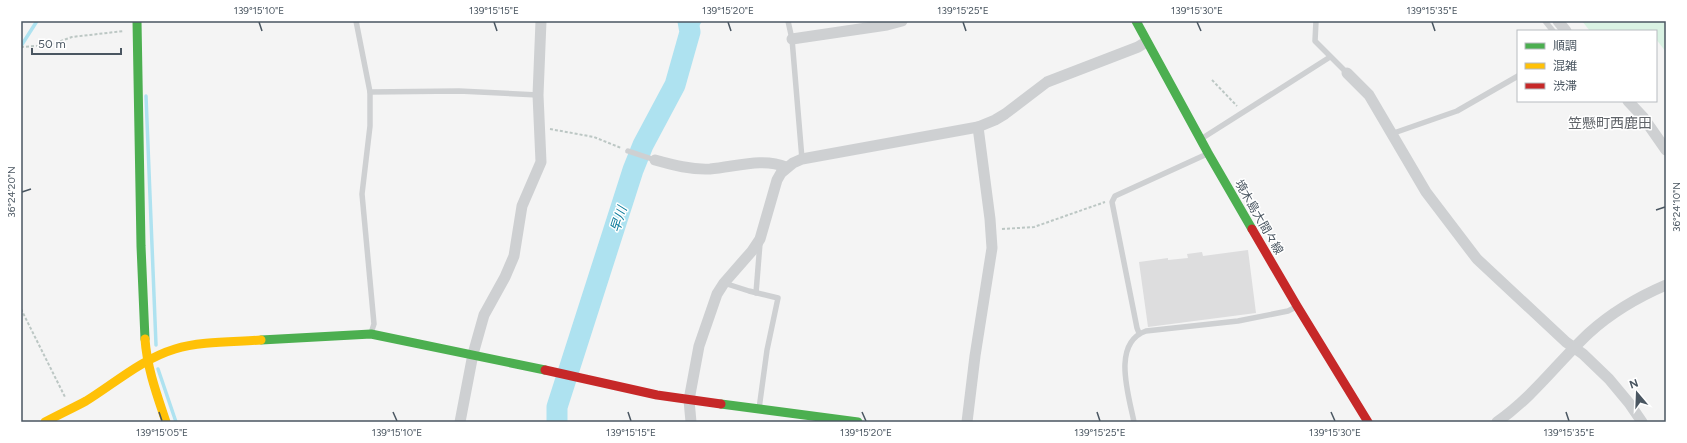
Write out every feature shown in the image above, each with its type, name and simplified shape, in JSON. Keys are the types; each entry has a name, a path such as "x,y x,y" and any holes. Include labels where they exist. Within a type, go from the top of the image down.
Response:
{"street":[{"path":"460,422 473,354 484,315 505,277 514,256 522,206 541,162 538,95 541,21"},
{"path":"792,38 887,25 902,21"},
{"name":"境木島大間々線","path":"1136,21 1146,42 1208,153 1297,306 1368,422"},
{"path":"1558,21 1565,30"},
{"path":"137,25 141,246 147,360 152,381 166,422"},
{"path":"691,422 689,400 699,346 718,294 724,283 752,251 760,239 776,180 786,168 802,159 978,127 1000,117 1046,82 1138,47 1146,42"},
{"path":"1347,73 1370,95 1391,135 1426,192 1477,259 1566,342 1575,348 1609,379 1629,403 1642,422"},
{"path":"1629,102 1643,117 1666,150"},
{"path":"967,422 975,356 992,248 978,127"},
{"path":"655,160 672,165 709,169 761,163 774,163 786,168"},
{"path":"1497,422 1539,386 1594,329 1620,309 1666,285"},
{"path":"44,422 71,408 147,360 177,348 212,343 371,334 473,354 587,381 656,395 858,422"}],"lane":[{"path":"356,21 370,92 370,126 362,194 374,324 371,334"},
{"path":"788,21 792,38 802,159"},
{"path":"1316,21 1315,41 1347,73"},
{"path":"1545,21 1552,30"},
{"path":"1201,139 1330,57"},
{"path":"1391,135 1458,112 1517,77"},
{"path":"370,92 459,90 538,95"},
{"path":"628,151 655,160"},
{"path":"1139,333 1112,202 1115,196 1208,153"},
{"path":"756,293 760,239"},
{"path":"724,283 778,298 767,350 758,409"},
{"path":"1134,422 1124,365 1125,356 1129,346 1139,333 1238,321 1288,311 1297,306"}],"path":[{"path":"21,47 49,45 72,37 137,25"},
{"path":"1212,80 1243,112"},
{"path":"539,129 566,131 594,137 628,151"},
{"path":"991,231 1005,228 1034,227 1103,203 1112,202"},
{"path":"21,309 71,408"}],"green space":[{"path":"1582,21 1666,21 1666,52 1657,40 1657,30 1589,30"}],"building":[{"path":"1248,250 1256,313 1148,327 1139,262 1168,258 1168,260 1188,258 1187,254 1202,252 1203,256"}],"waterway":[{"path":"21,46 37,21"},
{"name":"早川","path":"557,422 557,407 633,170 643,145 675,85 690,32 688,21"},
{"path":"690,32 700,21"},
{"path":"146,96 156,345"},
{"path":"158,369 176,422"}],"traffic: fast":[{"path":"137,21 141,246 145,339"},
{"path":"1136,21 1208,153 1252,229"},
{"path":"261,340 371,334 545,370"},
{"path":"721,404 858,422"}],"traffic: slow":[{"path":"145,339 150,371 166,422"},
{"path":"45,422 86,401 140,365 163,353 195,344 261,340"}],"traffic: jam":[{"path":"1252,229 1368,422"},
{"path":"545,370 657,395 721,404"}],"district":[{"name":"笠懸町西鹿田","path":"1610,123"}]}
